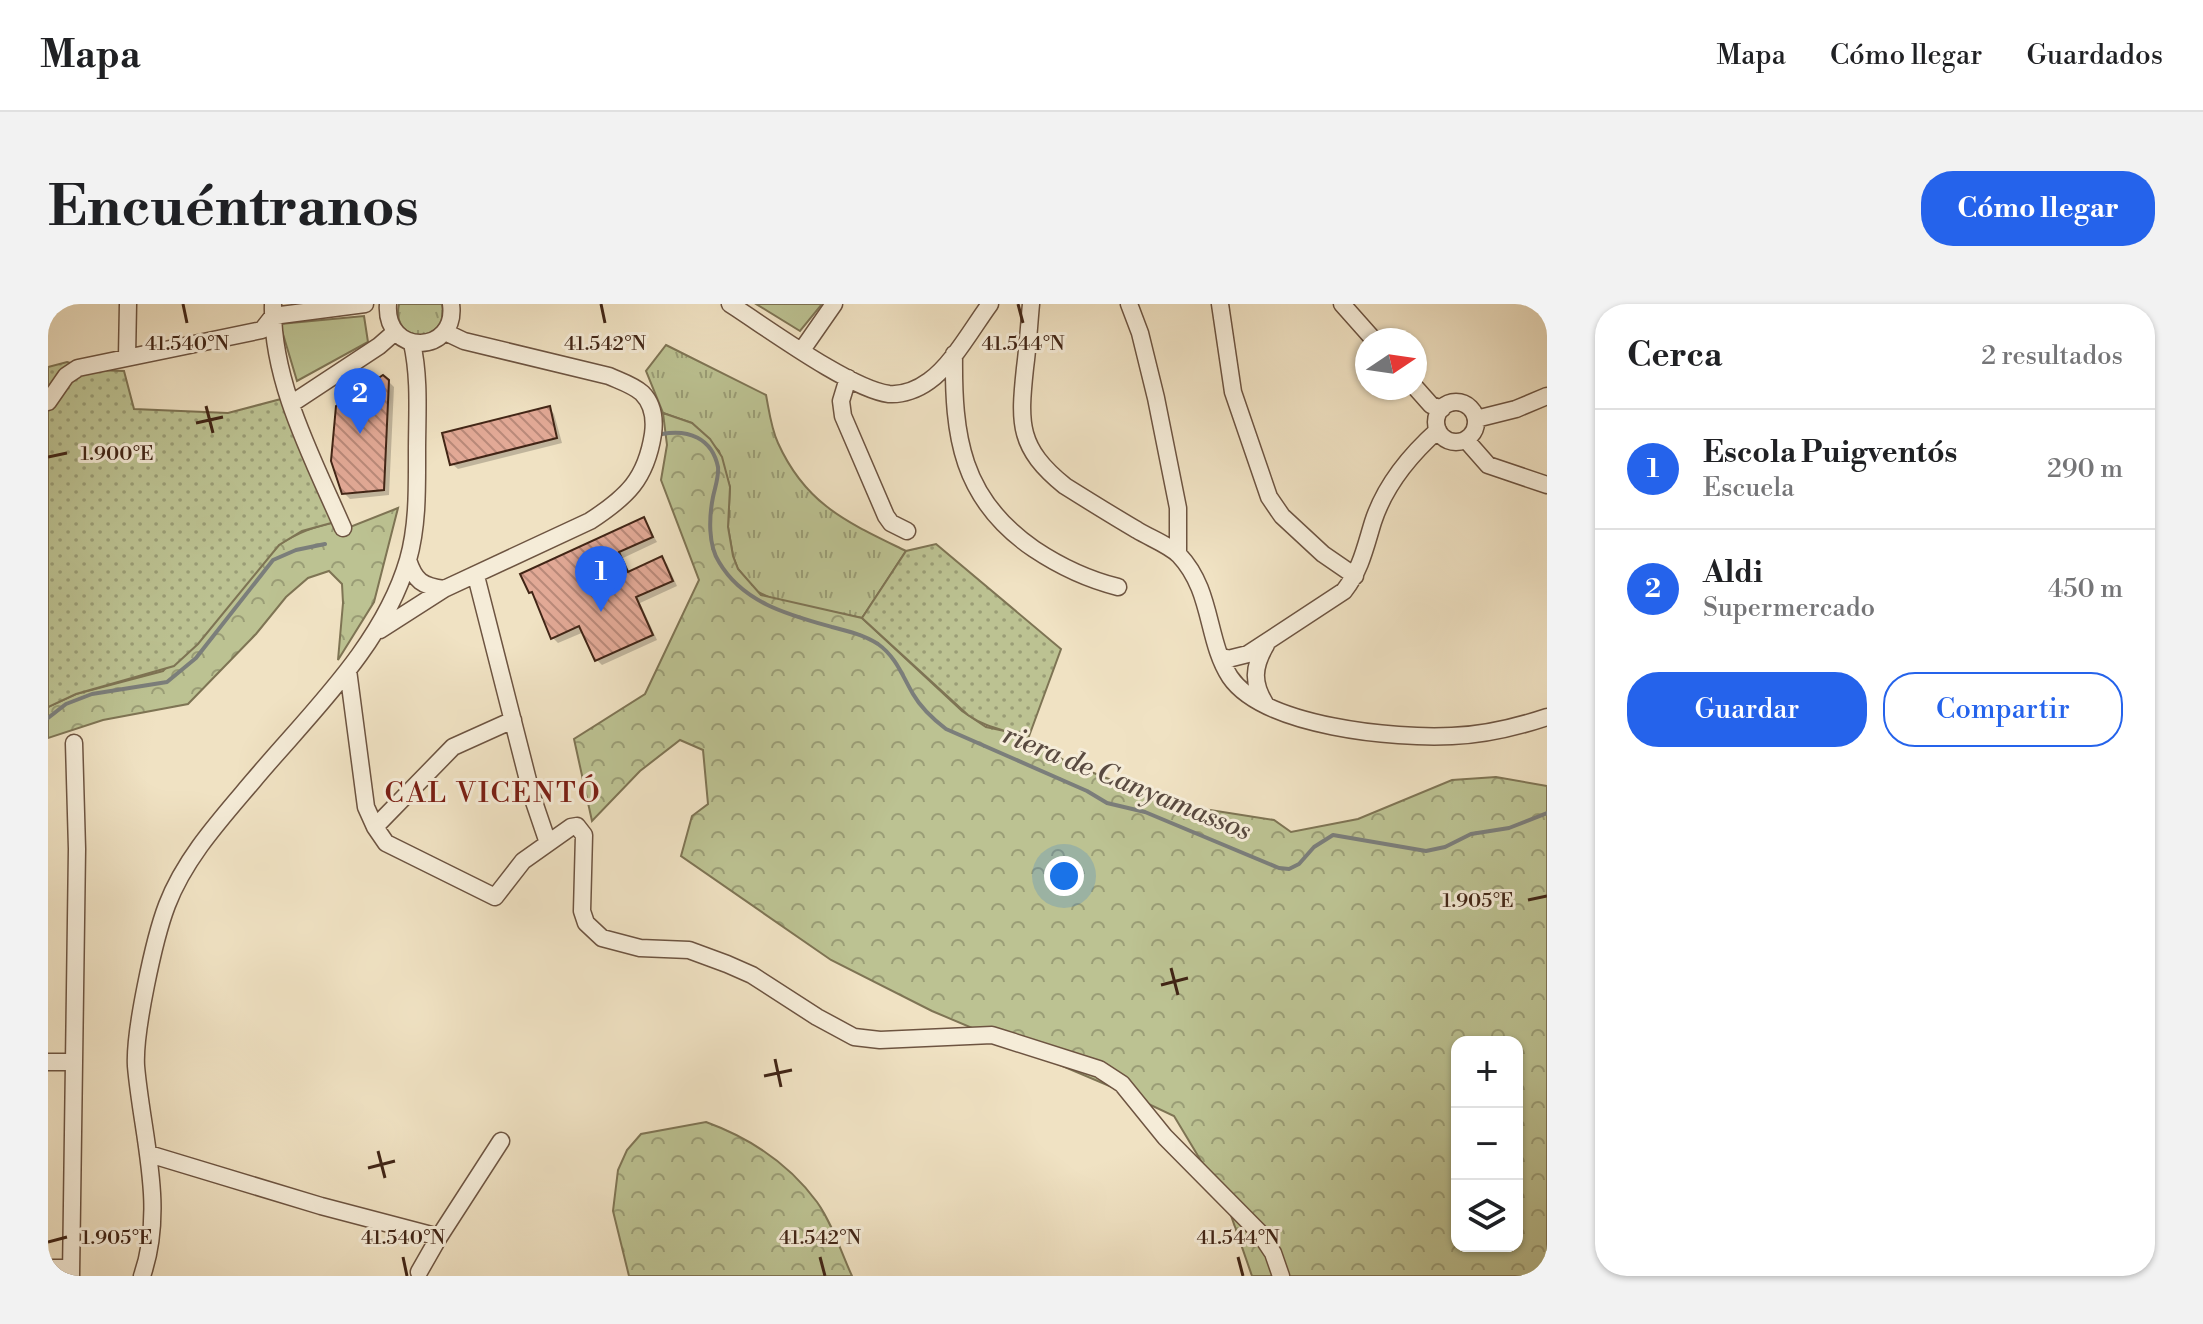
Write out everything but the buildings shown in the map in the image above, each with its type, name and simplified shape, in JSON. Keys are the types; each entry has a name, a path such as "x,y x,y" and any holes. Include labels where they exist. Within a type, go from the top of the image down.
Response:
{"street":[{"path":"127,357 128,304"},
{"path":"273,310 365,304"},
{"path":"374,304 388,304 390,324 395,332 412,343 430,342 445,332 455,305"},
{"path":"730,304 848,378 888,394 906,393 931,380 989,306"},
{"path":"802,350 834,304"},
{"path":"1031,304 1021,399 1025,435 1030,448 1049,473 1065,486 1178,554 1205,600 1220,656 1238,688 1268,707 1354,730 1407,736 1460,736 1524,725 1547,717"},
{"path":"1129,304 1140,333 1156,398 1175,492 1178,554"},
{"path":"1220,304 1233,392 1269,497 1282,516 1323,554 1355,576"},
{"path":"1342,304 1363,328"},
{"path":"48,402 66,376 78,368 262,330 273,310"},
{"path":"273,310 284,382 291,404 343,528"},
{"path":"291,404 379,346 395,332"},
{"path":"375,633 444,589 590,521 621,499 647,465 655,424 649,402 641,392 609,376 464,341 445,332"},
{"path":"418,371 430,342"},
{"path":"142,1276 154,1223 149,1154 136,1063 140,1025 166,907 182,874 212,829 348,670 388,611 408,560 416,509 418,371 412,343"},
{"path":"954,354 953,406 957,431 965,463 987,506 1020,539 1072,573 1118,587"},
{"path":"848,378 841,401 843,416 886,516 891,523 907,531"},
{"path":"1476,419 1516,409 1547,396"},
{"path":"1427,400 1442,409 1459,403 1470,408 1476,419 1474,431 1466,440 1447,440 1438,430 1437,419 1442,409"},
{"path":"1220,656 1238,658 1332,600 1355,576 1382,500 1415,451 1438,430"},
{"path":"1466,440 1488,465 1547,485"},
{"path":"408,560 420,584 444,589"},
{"path":"476,576 532,796 548,843"},
{"path":"1268,707 1258,692 1254,677 1257,661 1269,641"},
{"path":"348,670 366,807 386,843 495,897 523,861 571,827 577,826 582,832 582,911 590,928 602,938 640,948 689,950 727,964 752,975 854,1037 880,1040 992,1035 1099,1069 1122,1084 1165,1137 1259,1232 1273,1253 1281,1276"},
{"path":"375,827 453,747 513,720"},
{"path":"48,1268 71,1272 77,849 74,743"},
{"path":"48,1062 74,1062"},
{"path":"419,1272 501,1141"},
{"path":"149,1154 321,1206 439,1237"}],"green space":[{"path":"399,304 442,304 442,317 430,333 411,333 403,327 399,318"},
{"path":"756,304 822,304 800,331"},
{"path":"364,316 368,342 297,381 280,324"},
{"path":"666,345 766,395 776,437 789,464 815,497 865,531 906,551 862,618 775,600 756,591 738,569 728,527 730,487 719,451 692,423 663,413 646,371"},
{"path":"67,362 94,370 124,371 134,409 228,413 281,399 335,522 302,531 279,545 198,644 174,666 76,694 48,707 48,367"},
{"path":"663,413 692,423 710,439 722,457 730,487 728,527 733,556 738,569 761,595 862,618 962,711 986,727 1014,733 1071,764 1172,804 1274,820 1291,832 1358,819 1452,780 1496,777 1547,786 1547,1276 1252,1276 1227,1204 1174,1116 932,1011 831,960 681,856 692,816 708,804 703,750 680,740 640,771 592,821 574,739 645,694 699,580 661,480 667,445"},
{"path":"398,508 374,602 338,660 342,584 329,571 308,578 286,597 256,634 188,704 103,720 48,738 48,707 76,694 163,671 279,545 313,528 335,522 340,531"},
{"path":"936,544 1061,649 1028,739 984,724 968,715 862,618 906,551"},
{"path":"706,1122 753,1144 781,1164 806,1188 827,1219 852,1276 629,1276 613,1211 618,1170 627,1150 641,1134"}],"waterway":[{"name":"riera de Canyamassos","path":"662,434 681,433 698,438 715,457 718,471 711,513 711,539 719,562 741,588 784,612 873,641 894,661 924,709 946,729 1087,791 1107,803 1145,812 1279,868 1289,869 1333,835 1426,851 1445,847 1471,834 1509,828 1547,813"},
{"name":"riera de Canyamassos","path":"48,718 66,704 92,694 167,682 196,658 273,560 296,550 325,544"}],"place":[{"name":"Aldi","path":"360,434"},
{"name":"Escola Puigventós","path":"601,612"}],"district":[{"name":"CAL VICENTÓ","path":"493,793"}]}
